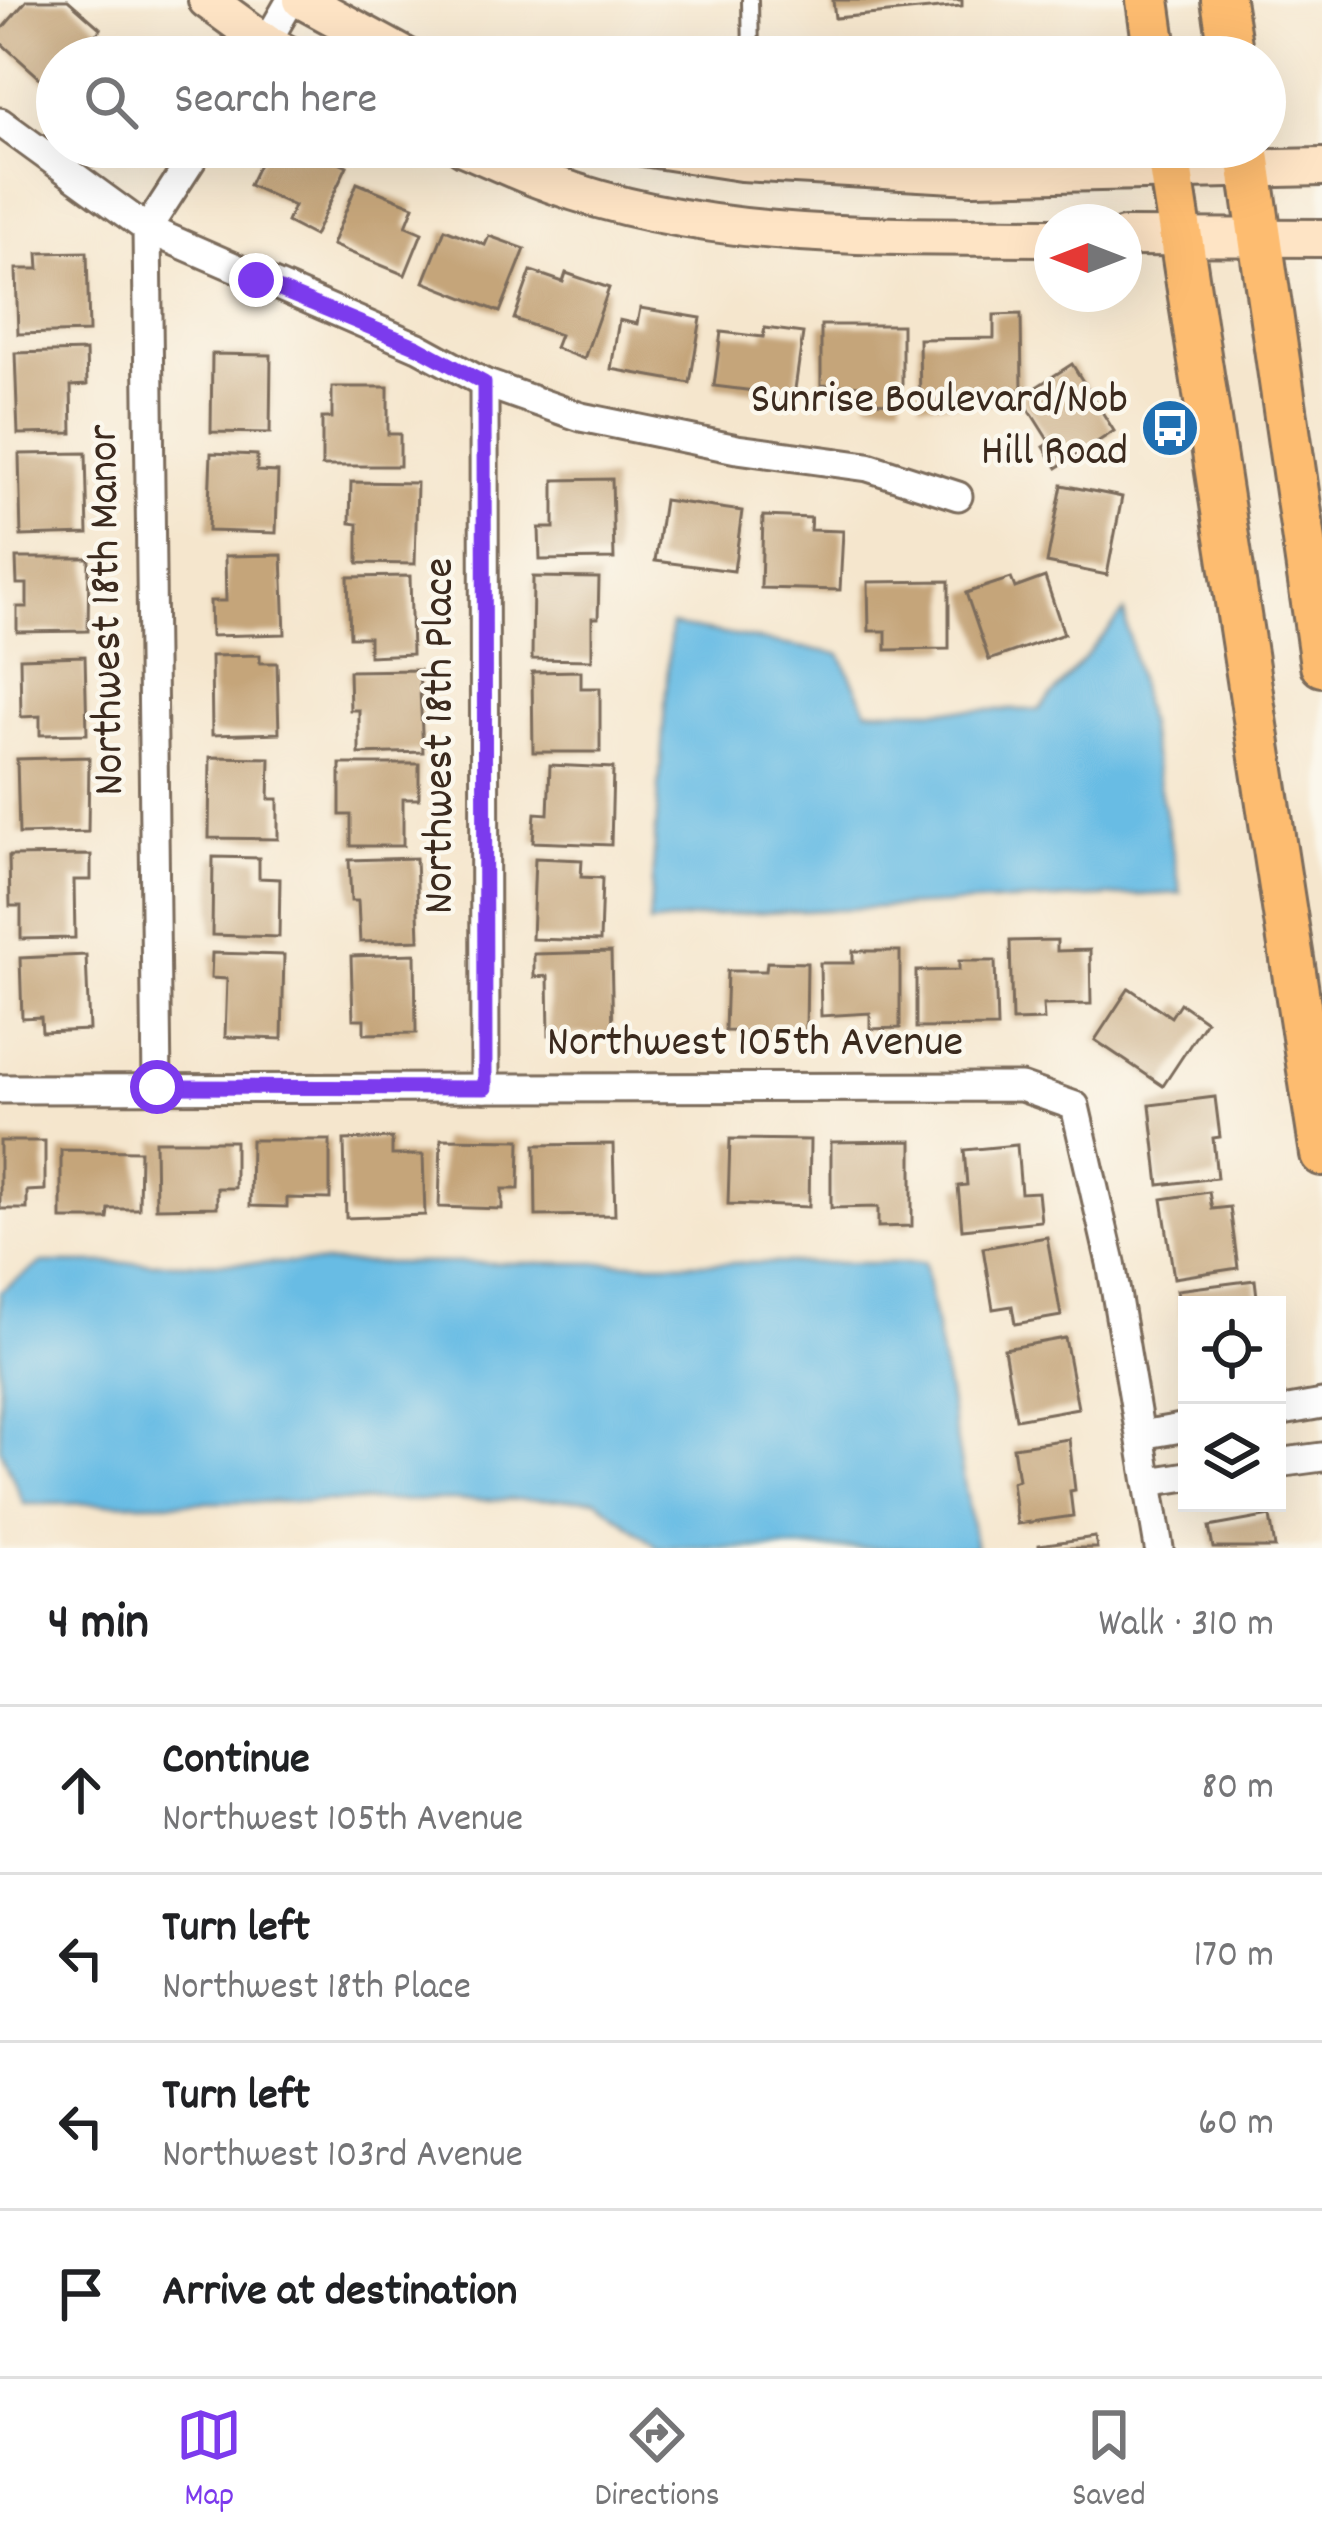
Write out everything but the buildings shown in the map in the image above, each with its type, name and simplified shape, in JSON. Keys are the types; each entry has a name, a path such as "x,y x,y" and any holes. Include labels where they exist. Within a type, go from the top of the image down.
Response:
{"highway":[{"path":"1148,0 1153,36"},
{"path":"1223,0 1229,36"},
{"path":"1170,168 1322,1154"},
{"path":"1250,168 1322,665"}],"main road":[{"path":"208,0 252,36"},
{"path":"302,0 368,36"},
{"path":"1286,163 1322,167"},
{"path":"514,168 552,184 716,222 850,235 1034,237"},
{"path":"896,168 973,175 1059,168"},
{"path":"1142,237 1322,238"}],"street":[{"path":"278,36 291,0"},
{"path":"0,122 36,148"},
{"path":"63,168 147,230 418,347 484,383 581,417 737,449 868,467 958,496"},
{"path":"147,230 187,168"},
{"name":"Northwest 18th Manor","path":"147,230 157,1087"},
{"name":"Northwest 18th Place","path":"484,383 485,1088"},
{"name":"Northwest 105th Avenue","path":"0,1089 1021,1087 1075,1106 1111,1263 1141,1435"},
{"path":"1286,1410 1322,1404"},
{"path":"1159,1548 1141,1435 1178,1429"},
{"path":"1286,1462 1322,1457"},
{"path":"1149,1481 1178,1477"}],"lane":[{"path":"750,0 751,36"}],"water":[{"path":"1124,612 1181,893 720,915 649,924 671,625 840,654 867,710 1039,710"},
{"path":"42,1263 924,1263 976,1548 658,1548 596,1499 24,1504 0,1447 0,1291"}],"place":[{"name":"Sunrise Boulevard/Nob Hill Road","path":"1170,428"}],"route":[{"path":"157,1087 485,1088 484,383 418,347 256,280"}]}
